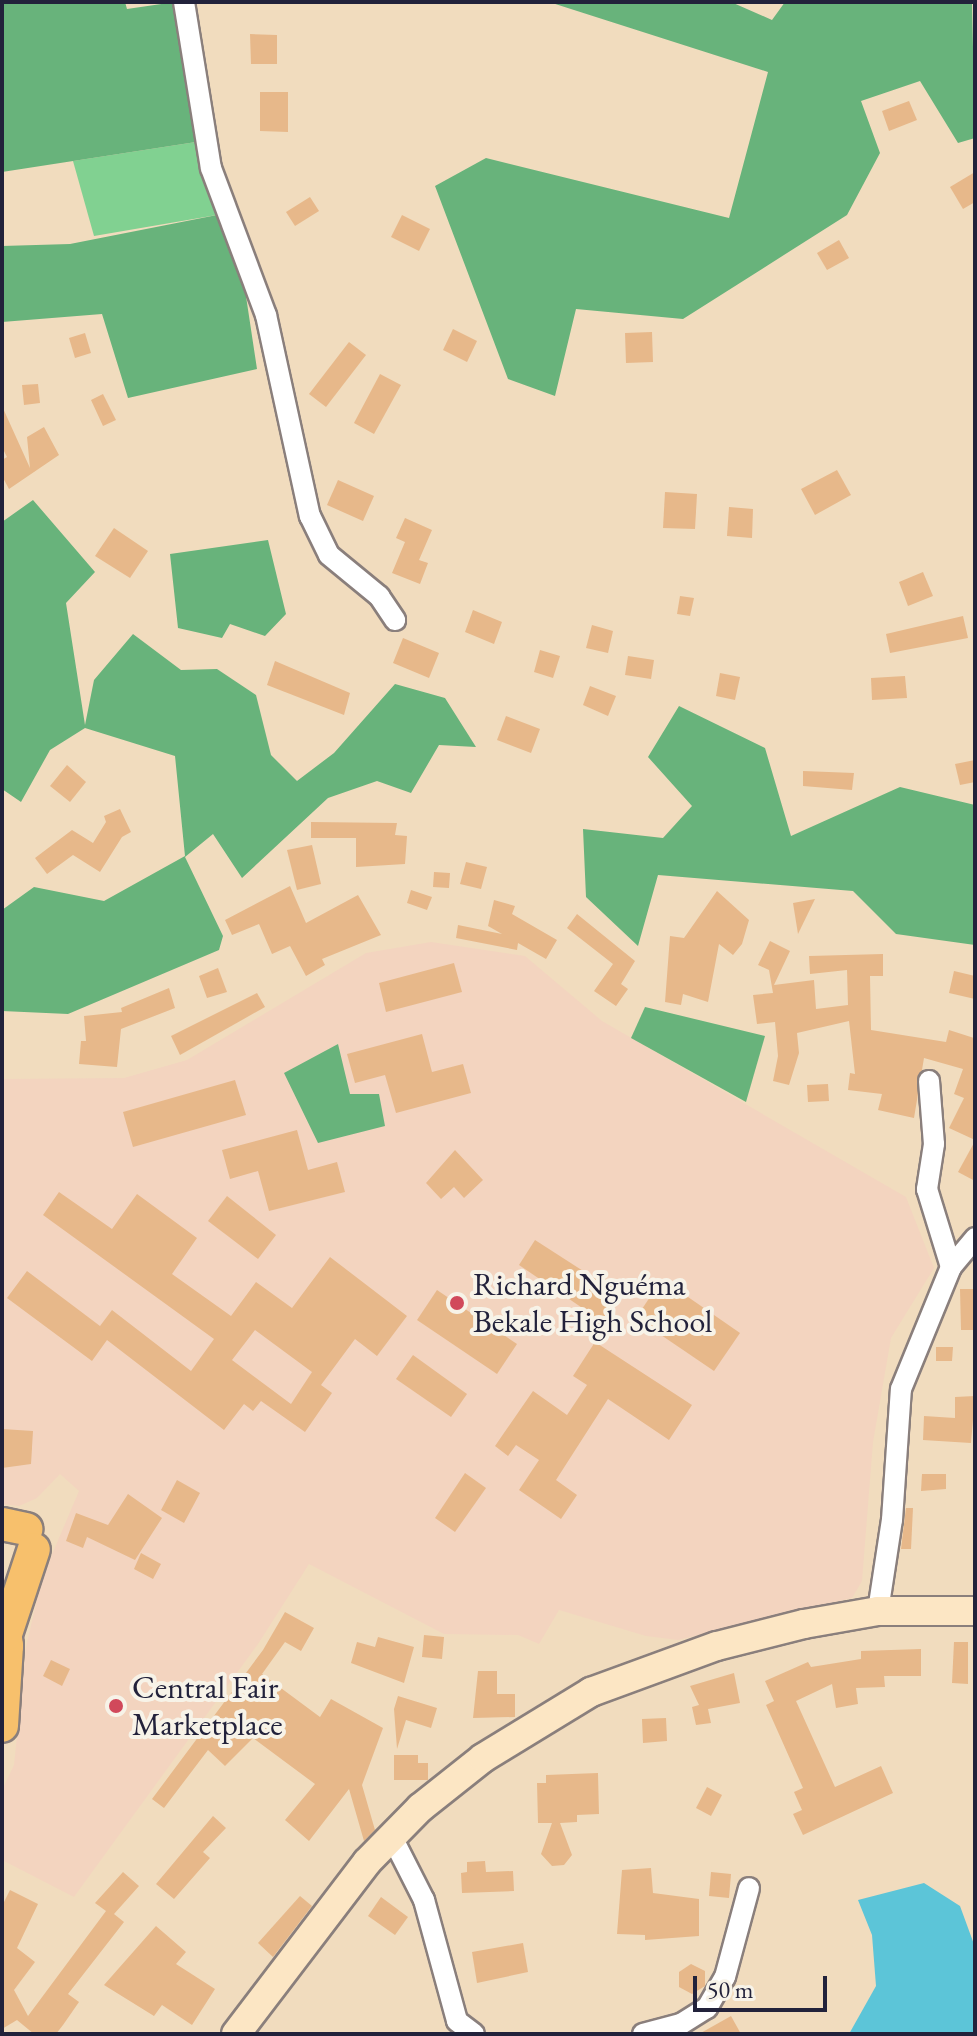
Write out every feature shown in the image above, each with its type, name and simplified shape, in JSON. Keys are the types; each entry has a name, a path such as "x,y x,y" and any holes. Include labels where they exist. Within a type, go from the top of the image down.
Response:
{"main road":[{"path":"2,1726 4,1622 21,1534"},
{"path":"236,2034 367,1862 392,1837 483,1758 616,1680 757,1635 878,1611 975,1611"}],"street":[{"path":"184,2 211,168 266,315 310,516 329,555 379,596 395,620"},
{"path":"929,1081 934,1144 927,1189 951,1267"},
{"path":"878,1611 892,1520 901,1389 951,1267 975,1238"},
{"path":"392,1837 424,1900 457,2021 474,2034"},
{"path":"643,2034 681,2024 707,2008 725,1977 749,1888"}],"shaded area":[{"name":"Richard Nguéma Bekale High School","path":"431,942 525,956 602,1021 906,1197 934,1268 891,1338 873,1442 862,1581 852,1598 678,1640 646,1636 559,1610 539,1644 518,1635 444,1634 309,1564 258,1644 74,1897 2,1860 2,1790 14,1765 26,1647 42,1578 79,1491 60,1474 37,1498 19,1506 2,1504 2,1079 124,1078 187,1060 366,953"}],"green space":[{"path":"2,2 125,2 127,9 175,2 196,142 2,172"},
{"path":"549,2 731,2 772,20 785,2 972,2 975,138 958,143 920,81 861,101 880,153 847,215 683,319 576,309 555,396 508,379 435,186 486,158 729,218 768,72"},
{"path":"196,142 217,215 94,236 73,161"},
{"path":"217,215 244,283 257,369 128,398 102,314 2,322 2,246 70,244"},
{"path":"33,500 95,572 66,603 85,725 94,680 133,634 181,670 217,669 256,695 271,755 297,781 334,753 395,684 445,698 476,747 439,745 411,793 377,781 328,798 242,878 213,834 185,857 223,936 219,950 68,1014 2,1011 2,910 34,887 104,901 185,856 175,756 85,728 50,750 21,802 2,789 2,522"},
{"path":"268,540 286,614 265,636 230,624 222,638 178,628 170,554"},
{"path":"679,706 765,748 791,836 900,787 975,805 975,945 896,934 853,891 658,875 638,946 586,897 583,829 663,838 692,806 648,757"},
{"path":"645,1007 765,1036 746,1102 631,1038"},
{"path":"338,1044 350,1094 379,1094 385,1126 318,1143 284,1073"}],"water":[{"path":"924,1883 960,1906 975,1947 975,2034 849,2034 876,1986 872,1935 858,1900"}],"building":[{"path":"250,34 277,35 277,64 251,64"},
{"path":"260,92 288,92 288,132 260,131"},
{"path":"909,101 917,120 889,131 882,111"},
{"path":"975,172 975,202 963,209 950,187"},
{"path":"310,197 319,211 295,226 286,212"},
{"path":"402,215 430,229 419,251 391,237"},
{"path":"839,240 849,258 827,270 817,253"},
{"path":"453,329 477,341 467,362 443,350"},
{"path":"652,332 653,362 626,363 625,333"},
{"path":"85,333 91,353 75,358 69,338"},
{"path":"349,342 366,355 326,407 309,394"},
{"path":"380,374 401,385 374,434 354,423"},
{"path":"38,384 40,403 24,405 22,385"},
{"path":"103,394 116,420 103,426 91,400"},
{"path":"2,406 30,468 27,437 44,427 59,455 9,489 2,476 2,460 7,457 2,447"},
{"path":"837,470 851,495 815,515 801,489"},
{"path":"338,480 374,496 363,521 327,505"},
{"path":"665,492 697,494 695,529 663,528"},
{"path":"729,507 753,509 752,538 727,536"},
{"path":"405,518 432,530 419,560 428,563 420,584 392,573 405,542 396,538"},
{"path":"114,528 148,551 130,578 95,556"},
{"path":"923,572 933,596 908,606 899,582"},
{"path":"680,596 694,598 690,616 677,614"},
{"path":"473,610 502,622 494,644 465,632"},
{"path":"963,616 968,638 890,653 886,634"},
{"path":"592,625 613,631 608,653 586,648"},
{"path":"403,638 439,653 429,678 393,663"},
{"path":"540,650 560,656 553,678 534,672"},
{"path":"628,656 654,660 651,679 625,675"},
{"path":"275,661 350,693 344,715 267,685"},
{"path":"720,673 740,677 735,700 716,696"},
{"path":"905,676 907,698 872,700 871,678"},
{"path":"590,686 616,696 608,716 583,705"},
{"path":"506,716 540,729 531,753 497,740"},
{"path":"975,760 975,782 960,785 955,764"},
{"path":"67,765 86,782 70,802 50,786"},
{"path":"803,771 854,773 852,790 803,786"},
{"path":"120,809 131,832 122,837 100,872 73,855 47,874 35,858 72,830 93,843 106,822 104,816"},
{"path":"311,822 397,823 395,835 407,836 405,864 356,867 356,838 311,838"},
{"path":"312,845 321,884 297,890 287,850"},
{"path":"466,862 487,867 481,889 460,884"},
{"path":"434,872 450,873 449,888 433,887"},
{"path":"290,886 306,923 358,895 381,935 322,959 325,965 306,976 290,946 272,954 259,924 232,935 225,920"},
{"path":"411,890 432,897 427,910 407,903"},
{"path":"717,891 749,920 742,944 733,955 719,944 708,1002 683,994 681,1005 665,1002 670,936 684,938"},
{"path":"815,899 798,934 793,903"},
{"path":"494,900 515,906 512,914 557,940 546,959 518,943 517,950 456,938 458,925 502,934 488,926"},
{"path":"577,914 635,961 621,984 628,989 616,1006 594,991 613,964 567,928"},
{"path":"770,941 790,951 774,985 814,980 816,1009 848,1005 847,970 810,974 809,956 883,954 883,976 870,976 871,1030 946,1042 949,1030 974,1038 975,1140 949,1128 964,1098 954,1094 963,1069 924,1058 914,1118 878,1110 882,1094 848,1090 850,1073 855,1074 849,1021 797,1033 799,1053 789,1085 773,1081 778,1056 775,1022 757,1024 753,995 773,993 769,970 758,965"},
{"path":"454,963 462,992 386,1012 379,983"},
{"path":"218,968 227,992 207,998 199,976"},
{"path":"954,971 975,976 975,999 949,993"},
{"path":"169,988 175,1008 121,1029 117,1067 79,1064 81,1041 86,1041 84,1016 122,1012 121,1008"},
{"path":"257,993 265,1007 180,1055 171,1036"},
{"path":"422,1034 432,1072 463,1064 471,1093 396,1113 385,1075 355,1083 347,1054"},
{"path":"235,1080 246,1115 133,1147 123,1112"},
{"path":"828,1084 829,1101 808,1102 807,1085"},
{"path":"297,1130 308,1170 337,1162 345,1192 269,1211 258,1171 230,1179 222,1150"},
{"path":"975,1141 975,1181 958,1172"},
{"path":"455,1150 483,1180 464,1198 454,1187 441,1199 426,1183"},
{"path":"59,1192 112,1229 137,1194 197,1238 172,1274 231,1316 256,1282 292,1308 330,1257 407,1316 377,1356 355,1339 321,1385 332,1393 305,1432 261,1401 253,1411 244,1404 224,1430 107,1340 92,1361 7,1298 27,1271 100,1326 112,1310 191,1371 214,1339 43,1215","holes":["255,1330 312,1372 291,1404 232,1360"]},
{"path":"227,1196 276,1235 258,1259 208,1221"},
{"path":"535,1240 622,1296 603,1322 519,1265"},
{"path":"662,1279 740,1333 714,1371 636,1318"},
{"path":"960,1289 975,1289 975,1330 961,1330"},
{"path":"437,1290 517,1344 497,1374 417,1320"},
{"path":"595,1342 692,1405 669,1440 608,1399 556,1480 577,1495 561,1519 519,1490 539,1460 516,1445 508,1456 495,1446 533,1391 567,1415 587,1385 573,1376"},
{"path":"936,1347 953,1347 952,1361 936,1361"},
{"path":"413,1355 467,1394 451,1417 396,1379"},
{"path":"975,1396 971,1443 923,1440 924,1416 955,1418 955,1397"},
{"path":"2,1429 33,1431 31,1464 2,1468"},
{"path":"465,1473 486,1488 455,1532 435,1518"},
{"path":"922,1474 946,1474 946,1489 921,1491"},
{"path":"177,1480 200,1493 184,1523 161,1510"},
{"path":"128,1494 162,1518 135,1560 87,1537 83,1548 66,1541 76,1513 108,1525"},
{"path":"906,1508 913,1508 911,1549 901,1549"},
{"path":"141,1553 161,1564 153,1579 134,1569"},
{"path":"285,1612 314,1628 301,1651 285,1642 262,1674 320,1717 331,1699 383,1728 362,1785 375,1830 364,1841 349,1789 309,1841 285,1820 315,1784 253,1738 225,1766 208,1750 164,1808 152,1799 263,1650"},
{"path":"424,1635 444,1637 442,1659 422,1657"},
{"path":"378,1637 414,1647 404,1683 351,1663 357,1642 375,1647"},
{"path":"954,1642 968,1642 968,1684 952,1683"},
{"path":"921,1649 921,1676 884,1676 885,1687 856,1688 858,1704 836,1708 832,1684 796,1701 835,1787 881,1766 893,1793 803,1835 793,1814 802,1810 794,1792 803,1788 766,1705 774,1701 765,1681 808,1662 811,1667 861,1659 861,1651"},
{"path":"51,1660 70,1669 62,1686 43,1676"},
{"path":"478,1671 497,1671 497,1694 515,1694 515,1717 473,1718"},
{"path":"734,1673 740,1703 708,1709 711,1723 696,1725 692,1707 699,1705 690,1686"},
{"path":"398,1696 437,1708 431,1728 406,1720 397,1749 394,1709"},
{"path":"666,1718 667,1741 643,1743 642,1719"},
{"path":"394,1755 418,1755 418,1763 428,1763 428,1780 394,1780"},
{"path":"598,1773 599,1814 577,1815 577,1822 560,1823 572,1855 564,1865 552,1866 541,1854 552,1823 538,1823 537,1783 546,1783 546,1775"},
{"path":"707,1787 722,1795 711,1816 696,1808"},
{"path":"213,1816 226,1828 203,1852 210,1858 174,1899 156,1884"},
{"path":"485,1861 486,1872 513,1871 514,1891 462,1893 461,1873 467,1872 467,1862"},
{"path":"651,1868 653,1893 699,1899 699,1936 645,1940 645,1935 617,1934 622,1870"},
{"path":"123,1872 139,1886 114,1914 124,1922 68,1994 79,2002 63,2025 56,2034 34,2034 17,2020 2,2029 2,1906 10,1890 38,1904 17,1948 35,1962 14,1990 28,2016 106,1911 95,1903"},
{"path":"711,1872 731,1874 729,1898 709,1896"},
{"path":"300,1896 312,1906 273,1957 258,1943"},
{"path":"381,1897 408,1917 395,1935 368,1916"},
{"path":"156,1926 186,1952 176,1964 215,1989 192,2025 162,2005 154,2016 104,1985"},
{"path":"523,1943 528,1972 477,1983 472,1952"},
{"path":"691,1964 705,1971 705,1986 692,1994 679,1987 679,1972"},
{"path":"731,2016 741,2034 699,2034"}],"place":[{"name":"Richard Nguéma Bekale High School","path":"457,1303"},
{"name":"Central Fair Marketplace","path":"116,1706"}]}
